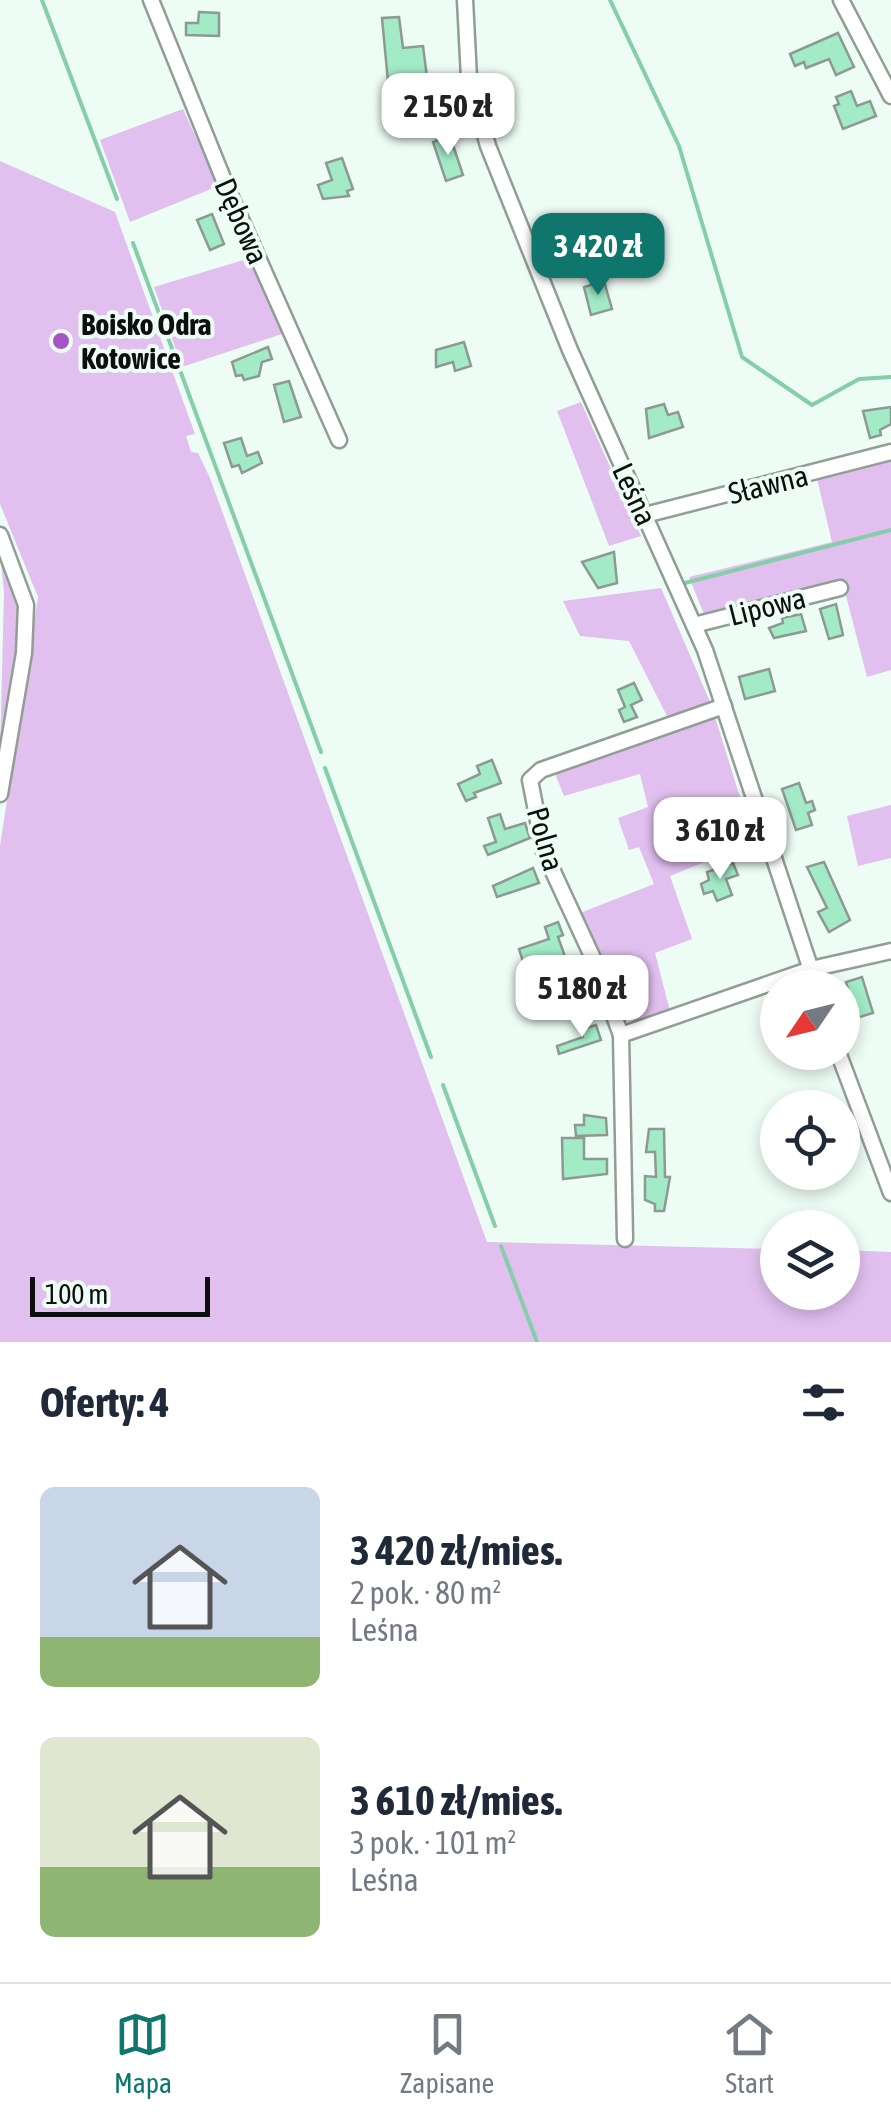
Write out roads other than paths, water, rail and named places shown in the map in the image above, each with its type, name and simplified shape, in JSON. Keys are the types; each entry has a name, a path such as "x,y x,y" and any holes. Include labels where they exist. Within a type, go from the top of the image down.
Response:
{"street":[{"name":"Dębowa","path":"151,0 226,188 339,440"},
{"name":"Leśna","path":"464,0 469,78 488,146 570,350 694,625 812,969"},
{"path":"841,0 891,96"},
{"name":"Sławna","path":"645,515 891,452"},
{"path":"0,535 26,605 24,653 0,794"},
{"name":"Lipowa","path":"694,625 840,588"},
{"name":"Polna","path":"625,1238 621,1035 592,956 544,852 530,780 542,770 724,706"},
{"path":"621,1035 812,969 891,950"},
{"path":"845,1070 891,1193"}],"waterway":[{"path":"42,0 117,199"},
{"path":"610,0 679,146 742,357 812,405 859,379 891,377"},
{"path":"133,243 321,752"},
{"path":"685,583 891,530"},
{"path":"325,768 431,1057"},
{"path":"443,1085 495,1226"},
{"path":"501,1246 537,1342"}],"place":[{"name":"Boisko Odra Kotowice","path":"61,341"}]}
